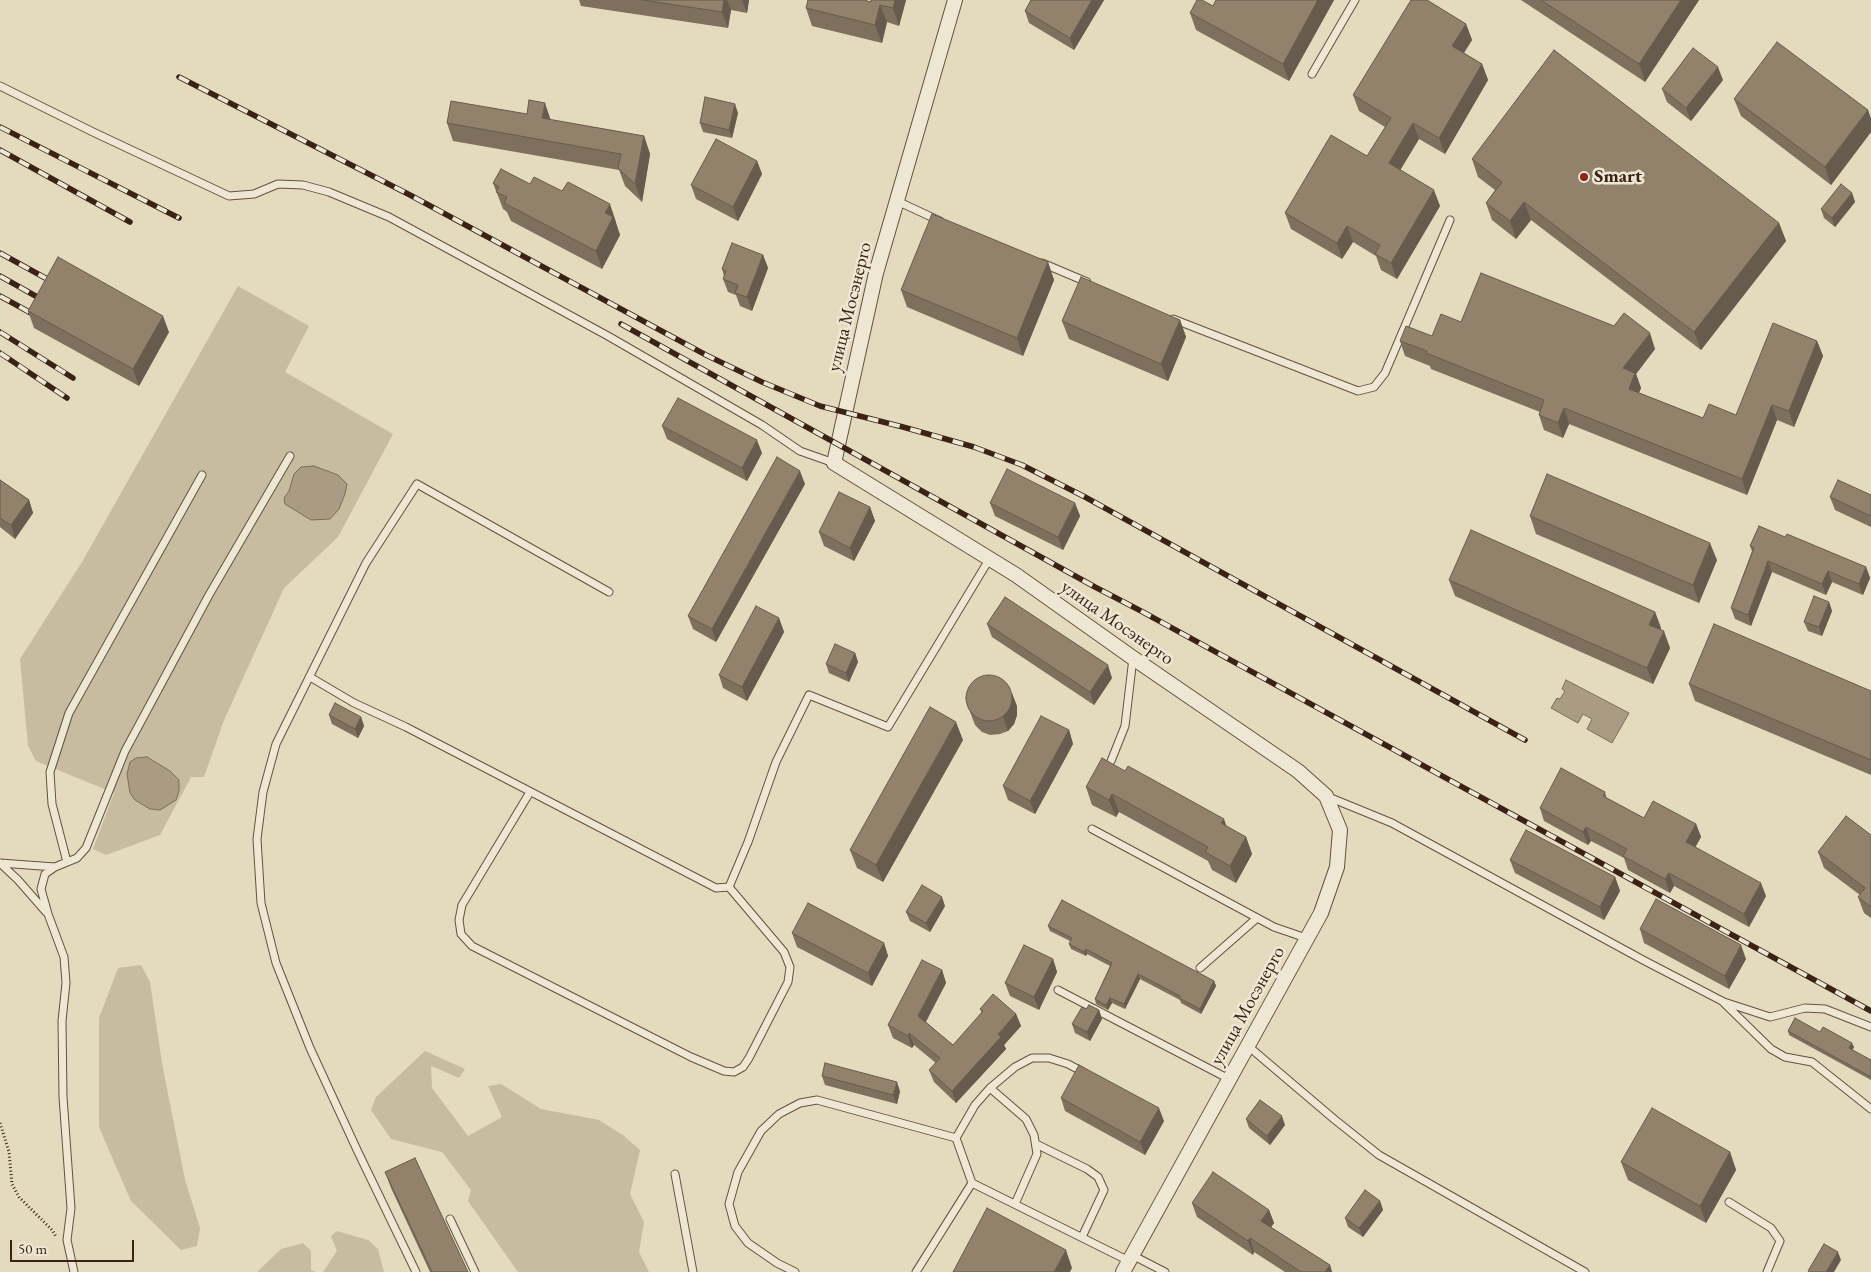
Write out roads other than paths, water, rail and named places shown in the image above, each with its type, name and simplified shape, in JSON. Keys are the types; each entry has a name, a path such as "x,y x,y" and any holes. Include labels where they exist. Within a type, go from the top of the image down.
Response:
{"street":[{"name":"улица Мосэнерго","path":"955,0 876,273 834,463 1016,574 1133,658 1298,771 1326,796 1340,830 1337,867 1321,913 1128,1262"}],"lane":[{"path":"1312,74 1355,0"},
{"path":"0,86 229,196 254,194 278,184 303,185 329,192 389,217 608,336 762,425 800,451 834,463"},
{"path":"897,201 948,224"},
{"path":"1162,314 1358,391 1374,387 1385,373 1450,220"},
{"path":"1038,262 1092,284"},
{"path":"74,1272 67,1240 71,1208 63,1097 62,1021 66,983 64,957 41,889 45,874 55,867 77,858 86,848 125,751 210,595 290,456"},
{"path":"67,862 52,804 50,772 69,713 202,475"},
{"path":"416,1272 310,1048 276,963 261,903 256,839 263,792 276,744 366,563 417,484 609,592"},
{"path":"729,887 748,842 776,762 808,695 888,727 990,558"},
{"path":"1111,761 1125,726 1133,658"},
{"path":"310,677 354,703 406,727 716,888 729,887"},
{"path":"530,792 462,905 458,920 461,934 472,946 682,1052 724,1071 734,1072 743,1067 750,1058 788,982 790,966 784,952 729,887"},
{"path":"1326,796 1392,823 1722,1001 1770,1017 1805,1008 1825,1009 1871,1027"},
{"path":"1092,829 1257,918 1306,938"},
{"path":"0,863 55,867"},
{"path":"0,863 48,914"},
{"path":"1200,968 1257,918"},
{"path":"1058,990 1229,1079"},
{"path":"1722,1001 1770,1049 1786,1057 1812,1062 1871,1109"},
{"path":"1247,1046 1334,1120 1379,1155 1585,1272"},
{"path":"956,1138 976,1105 990,1088 1015,1067 1032,1058 1050,1058 1068,1064 1092,1077"},
{"path":"990,1088 1026,1119 1036,1144 1037,1154 1015,1204"},
{"path":"795,1272 748,1243 735,1226 729,1204 738,1172 761,1131 779,1114 800,1103 817,1100 956,1138"},
{"path":"956,1138 972,1183 1082,1237 1128,1262 1166,1272"},
{"path":"1036,1144 1087,1169 1098,1177 1104,1190 1082,1237"},
{"path":"675,1174 693,1272"},
{"path":"916,1272 972,1183"},
{"path":"1728,1202 1771,1228 1780,1241 1767,1272"},
{"path":"450,1219 475,1272"}],"railway":[{"path":"179,77 410,195 706,355 762,382 820,406 974,447 1022,465 1085,497 1525,740"},
{"path":"0,127 179,218"},
{"path":"0,150 130,222"},
{"path":"0,253 58,285"},
{"path":"0,276 48,303"},
{"path":"0,296 40,318"},
{"path":"621,324 1095,587 1871,1011"},
{"path":"0,332 73,378"},
{"path":"0,353 67,398"}],"place":[{"name":"Smart","path":"1584,177"}]}
